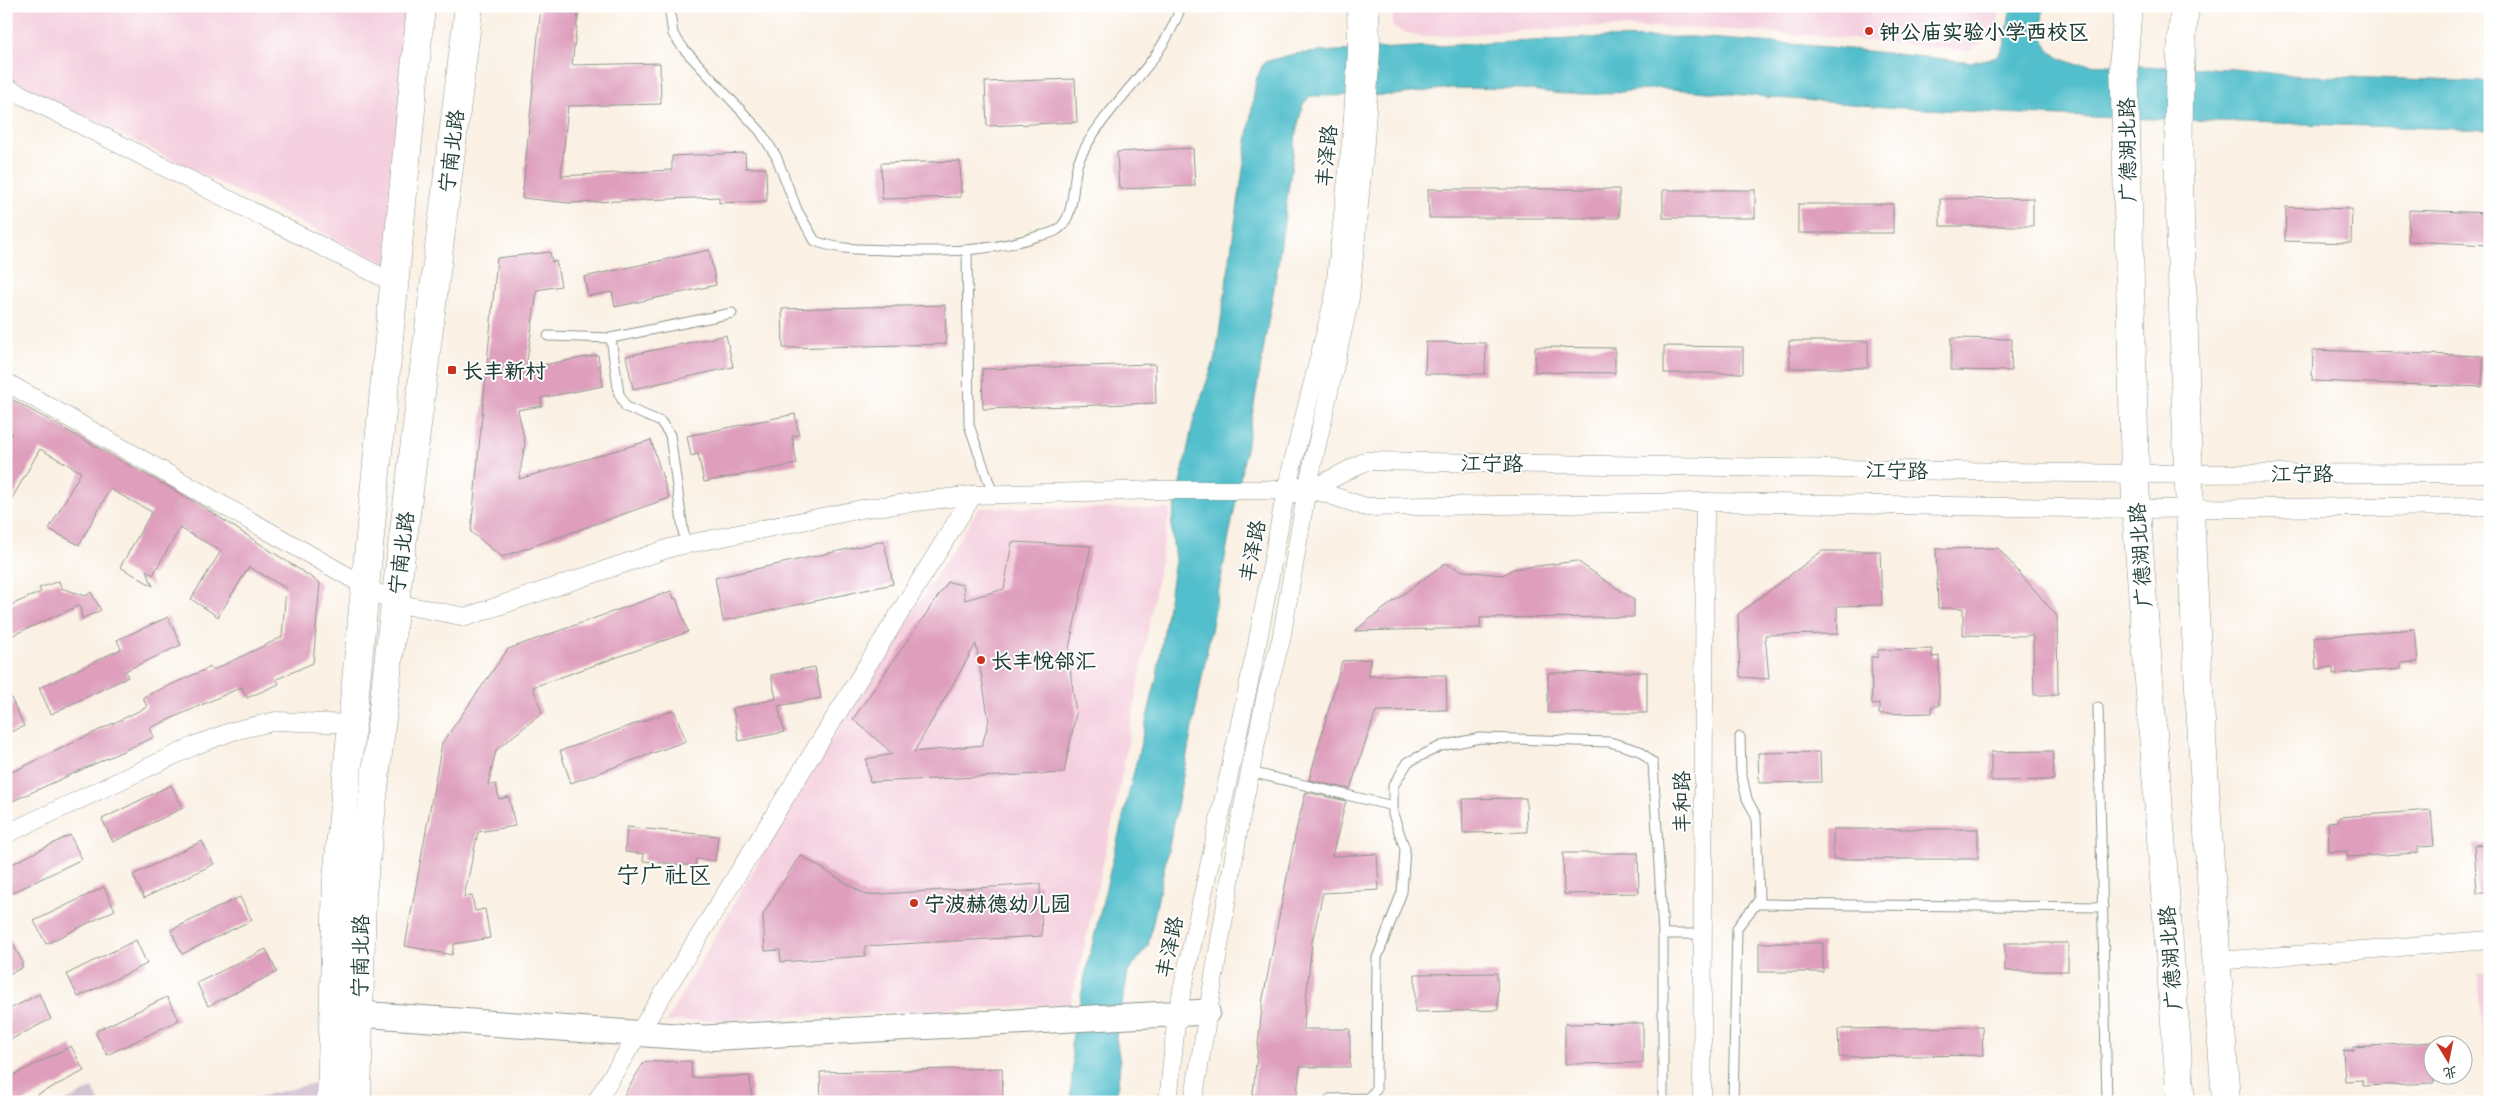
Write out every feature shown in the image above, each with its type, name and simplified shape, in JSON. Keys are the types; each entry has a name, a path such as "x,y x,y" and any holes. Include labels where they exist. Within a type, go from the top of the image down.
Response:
{"main road":[{"name":"宁南北路","path":"331,1102 336,879 422,6"},
{"name":"宁南北路","path":"357,1102 362,894 395,603 469,6"},
{"name":"广德湖北路","path":"2128,6 2124,56 2134,474 2181,1102"},
{"path":"2185,6 2180,51 2179,131 2187,473 2226,1102"}],"street":[{"name":"丰泽路","path":"1168,1102 1177,1014 1256,650 1302,489 1350,298 1366,142 1364,49 1356,6"},
{"name":"丰泽路","path":"1193,1102 1206,1012 1250,772 1267,690 1281,640 1302,489 1334,298 1353,109 1370,6"},
{"path":"6,87 394,283"},
{"path":"6,382 395,603 466,617 685,544 867,508 993,494 1302,489"},
{"name":"江宁路","path":"1302,489 1366,461 2134,474 2490,473"},
{"name":"江宁路","path":"1302,489 1366,507 1705,502 2136,509 2189,507 2490,506"},
{"path":"596,1102 640,1034 973,495"},
{"name":"丰和路","path":"1702,1102 1705,502"},
{"path":"6,834 196,745 233,731 276,721 351,724"},
{"path":"2217,960 2490,940"},
{"path":"359,1014 704,1038 1206,1012"}],"lane":[{"path":"669,6 673,34 684,50 760,131 776,156 797,210 815,241 831,247 924,251 967,250 1011,245 1058,230 1069,212 1078,161 1096,132 1158,54 1181,6"},
{"path":"967,250 969,425 993,494"},
{"path":"548,336 611,338 732,313"},
{"path":"611,338 619,394 626,408 662,422 670,435 685,544"},
{"path":"2098,707 2107,1102"},
{"path":"1733,1102 1737,929 1742,919 1757,904 1759,899 1756,816 1748,799 1741,772 1740,737"},
{"path":"1330,1102 1330,1099 1368,1098 1376,1090 1377,958 1402,892 1405,849 1393,814 1393,786 1408,762 1441,746 1480,738 1610,742 1640,751 1653,763 1663,934 1664,1102"},
{"path":"1250,772 1393,806"},
{"path":"1757,904 2103,907"},
{"path":"1663,934 1703,934"}],"shaded area":[{"path":"6,6 409,6 388,265 6,78"},
{"name":"钟公庙实验小学西校区","path":"1393,6 1999,6 1998,34 1968,51 1823,36 1698,28 1583,27 1420,37 1393,28"},
{"path":"979,508 1170,509 1117,802 1071,1004 666,1022 792,803"},
{"path":"2490,971 2490,1102 2488,1102 2477,972"},
{"path":"318,1082 319,1102 240,1102"},
{"path":"93,1088 99,1102 64,1102"}],"water":[{"path":"2011,6 2043,6 2042,28 2045,44 2055,55 2076,64 2235,69 2287,75 2490,82 2490,130 2061,116 1886,107 1660,88 1602,94 1562,94 1521,89 1452,88 1395,95 1310,96 1303,104 1296,134 1278,264 1250,428 1175,817 1148,946 1128,972 1116,1037 1120,1063 1116,1102 1070,1102 1073,1063 1071,1045 1087,967 1157,676 1175,561 1171,525 1194,419 1216,355 1256,80 1264,62 1294,54 1318,52 1590,38 1694,37 1829,47 1972,62 1997,57 2005,43"}],"building":[{"path":"541,6 579,6 572,65 660,63 661,104 568,106 561,176 672,170 672,156 745,153 746,168 766,168 767,201 719,203 719,197 569,203 522,198"},
{"path":"1075,79 1077,122 987,126 985,82"},
{"path":"1193,148 1195,186 1119,189 1117,152"},
{"path":"960,161 961,197 882,199 881,163"},
{"path":"1428,189 1619,189 1619,218 1429,218"},
{"path":"1663,190 1755,190 1755,218 1663,218"},
{"path":"2033,198 2033,226 1940,226 1940,199"},
{"path":"1798,204 1893,204 1893,233 1798,233"},
{"path":"2286,207 2352,209 2351,243 2285,241"},
{"path":"2409,210 2490,213 2490,245 2408,241"},
{"path":"709,250 716,285 615,307 612,292 588,296 584,277"},
{"path":"550,252 552,262 556,261 561,286 537,290 526,368 598,355 603,386 541,398 542,406 518,410 525,443 519,479 651,440 669,498 502,557 471,532 497,258"},
{"path":"945,305 946,344 783,348 782,309"},
{"path":"726,335 733,367 633,389 626,356"},
{"path":"1951,338 2012,339 2011,371 1951,370"},
{"path":"1789,341 1868,341 1868,368 1790,368"},
{"path":"1426,342 1486,343 1485,374 1425,374"},
{"path":"1664,346 1743,347 1743,373 1664,373"},
{"path":"1535,347 1615,348 1615,373 1535,372"},
{"path":"2313,350 2483,356 2482,387 2312,381"},
{"path":"1155,364 1156,403 983,409 982,369"},
{"path":"6,396 202,506 320,583 313,663 277,679 279,684 247,698 242,687 150,728 154,737 6,804 6,775 147,707 143,697 211,667 213,670 282,637 286,588 249,567 218,617 191,599 221,551 180,528 153,575 146,570 153,586 120,567 152,512 110,489 79,545 49,529 81,472 40,449 6,509 6,444 12,433 6,430"},
{"path":"795,414 799,435 792,436 797,464 704,482 698,454 691,456 687,436"},
{"path":"884,541 893,584 723,621 715,578"},
{"name":"长丰悦邻汇","path":"1012,542 1091,546 1068,653 1076,713 1064,773 870,782 866,759 893,754 853,719 948,582 963,585 965,600 1004,589","holes":["976,644 989,721 982,745 914,752"]},
{"path":"1998,548 2057,616 2058,695 2034,695 2033,636 1963,635 1963,608 1938,608 1936,549"},
{"path":"1822,551 1880,551 1882,605 1837,606 1838,634 1765,635 1769,679 1740,677 1738,614"},
{"path":"1577,561 1634,600 1634,617 1480,618 1481,628 1354,631 1445,563 1463,571 1503,575 1513,569"},
{"path":"59,581 61,588 86,596 91,592 101,610 82,619 80,605 13,635 6,621 6,607 41,592 39,588"},
{"path":"671,591 674,599 676,598 688,632 533,687 542,713 496,750 488,785 496,784 499,799 509,797 515,826 478,832 464,897 472,896 475,911 485,909 490,938 454,944 452,955 405,946 442,743 508,649"},
{"path":"168,617 181,645 125,671 128,677 51,714 39,688 121,649 117,640"},
{"path":"2415,629 2418,662 2401,663 2401,669 2333,674 2333,667 2316,669 2314,637"},
{"path":"1932,649 1932,657 1939,656 1939,706 1932,706 1932,713 1879,714 1879,704 1872,705 1871,657 1878,657 1878,650"},
{"path":"1370,659 1368,676 1446,675 1447,710 1376,711 1350,789 1309,780 1342,661"},
{"path":"815,667 821,698 778,706 784,732 739,741 733,708 776,699 771,675"},
{"path":"1647,672 1647,713 1548,713 1548,673"},
{"path":"6,687 24,726 6,734"},
{"path":"674,710 686,741 571,783 560,751"},
{"path":"2053,751 2054,780 1991,781 1991,752"},
{"path":"1820,752 1821,782 1759,783 1758,753"},
{"path":"171,785 183,808 113,842 102,819"},
{"path":"1306,792 1346,801 1332,856 1377,854 1379,890 1323,893 1312,942 1303,1029 1350,1029 1350,1067 1300,1067 1296,1102 1252,1102 1263,998 1297,826"},
{"path":"1526,798 1527,832 1463,833 1462,799"},
{"path":"2431,810 2434,846 2418,847 2418,853 2347,857 2347,851 2329,852 2328,822 2339,821 2339,817"},
{"path":"627,827 718,836 715,861 696,859 695,866 643,861 644,854 625,852"},
{"path":"1833,829 1978,829 1978,859 1833,859"},
{"path":"70,835 82,859 12,893 6,880 6,867"},
{"path":"202,841 214,864 144,898 133,875"},
{"path":"2490,844 2490,893 2477,893 2474,845"},
{"path":"1563,853 1638,853 1639,893 1564,894"},
{"path":"800,855 866,895 1040,884 1042,936 865,946 865,956 781,962 780,950 765,951 763,914"},
{"path":"104,887 115,910 46,944 34,921"},
{"path":"240,897 252,920 182,954 171,930"},
{"path":"6,931 22,961 22,968 6,975"},
{"path":"136,940 147,964 78,997 67,974"},
{"path":"1759,943 1823,943 1823,972 1759,972"},
{"path":"2005,943 2068,943 2068,971 2005,971"},
{"path":"266,949 277,972 208,1006 197,983"},
{"path":"1497,973 1498,1010 1415,1012 1415,974"},
{"path":"39,994 51,1019 6,1042 6,1011"},
{"path":"167,997 179,1020 107,1055 96,1034 98,1030"},
{"path":"1643,1023 1643,1063 1565,1064 1565,1024"},
{"path":"1982,1027 1983,1055 1839,1057 1838,1029"},
{"path":"2424,1043 2424,1083 2363,1086 2363,1080 2345,1081 2343,1051 2354,1050 2354,1047"},
{"path":"71,1046 84,1071 23,1102 6,1102 6,1079"},
{"path":"691,1061 692,1078 750,1076 752,1102 620,1102 644,1062"},
{"path":"1002,1068 1003,1100 821,1102 820,1072"}],"place":[{"name":"钟公庙实验小学西校区","path":"1869,31"},
{"name":"长丰新村","path":"452,370"},
{"name":"长丰悦邻汇","path":"981,660"},
{"name":"宁波赫德幼儿园","path":"914,903"}],"district":[{"name":"宁广社区","path":"664,874"}]}
